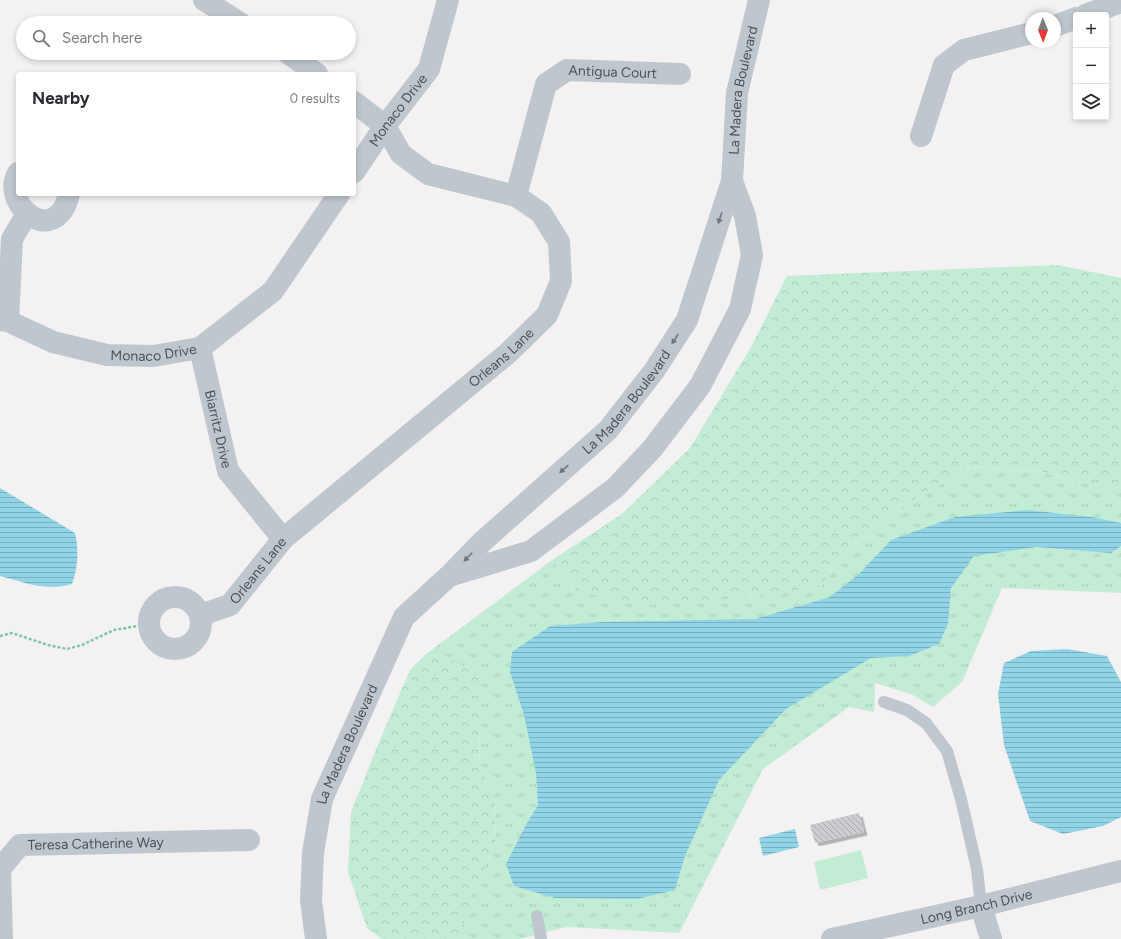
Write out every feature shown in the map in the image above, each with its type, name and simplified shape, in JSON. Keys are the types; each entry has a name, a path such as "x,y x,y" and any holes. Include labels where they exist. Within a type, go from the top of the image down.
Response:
{"street":[{"path":"204,0 229,16"},
{"name":"Monaco Drive","path":"356,169 385,126 429,69 448,0"},
{"name":"La Madera Boulevard","path":"316,939 311,900 313,853 322,798 404,618 449,576 482,542 608,430 654,371 687,320 732,181 737,93 759,0"},
{"path":"1093,12 1121,2"},
{"path":"1061,24 1073,19"},
{"path":"921,136 944,65 964,50 1025,35"},
{"path":"298,60 314,72"},
{"name":"Antigua Court","path":"516,196 546,84 566,70 680,74"},
{"name":"Orleans Lane","path":"200,615 230,605 283,540 507,354 547,315 561,281 559,242 541,213 516,196 428,174 401,154 385,126 356,104"},
{"path":"16,177 12,185 11,194 13,203 25,217 34,220 44,220 53,217 61,211 68,196"},
{"name":"La Madera Boulevard","path":"449,576 531,550 615,488 652,448 700,386 740,309 752,255 745,216 732,181"},
{"name":"Monaco Drive","path":"4,320 53,342 107,355 153,356 200,348 273,291 338,196"},
{"path":"4,320 12,240 25,217"},
{"name":"Biarritz Drive","path":"200,348 228,471 283,540"},
{"path":"167,598 179,598 191,602 200,615 202,624 200,633 195,641 180,649 171,649 162,646 155,640 150,632 149,624 154,608 167,598"},
{"name":"Teresa Catherine Way","path":"2,939 0,869 20,845 249,840"},
{"name":"Long Branch Drive","path":"832,939 981,906 1121,871"},
{"path":"981,906 991,939"}],"lane":[{"path":"884,702 907,710 926,723 947,751 961,799 977,869 981,906"},
{"path":"537,916 541,939"}],"path":[{"path":"0,636 12,632 48,645 67,649 82,645 114,630 149,624"}],"green space":[{"path":"1058,265 1121,278 1121,488 1093,485 1039,471 972,467 921,495 852,546 821,586 761,596 650,605 578,592 552,560 622,514 690,448 751,347 787,276"},
{"path":"972,467 1039,471 1093,485 1121,488 1121,593 1002,588 962,682 933,707 911,694 875,683 874,712 849,707 763,769 679,933 566,927 520,939 446,939 459,933 496,842 494,793 480,770 479,722 450,657 425,655 552,560 578,592 821,586 852,546 921,495"},
{"path":"425,655 450,657 478,676 480,769 494,793 496,842 459,934 446,939 382,939 367,928 348,872 351,812 410,670"},
{"path":"861,850 868,878 820,890 814,862"}],"water":[{"path":"0,488 75,533 77,558 76,571 72,584 45,587 0,576"},
{"path":"1027,510 1092,517 1121,523 1121,546 1111,553 1037,547 974,556 951,588 948,624 939,644 909,656 871,658 786,709 719,780 685,856 675,890 637,899 555,898 514,886 506,864 538,805 536,773 524,715 510,672 512,652 550,626 602,622 755,619 830,597 860,573 891,540 955,517"},
{"path":"1067,649 1107,656 1121,682 1121,817 1103,826 1063,834 1030,821 1004,745 998,694 1004,663 1031,651"},
{"path":"795,829 799,847 763,856 759,838"}],"building":[{"path":"859,813 864,832 815,843 810,825"}]}
